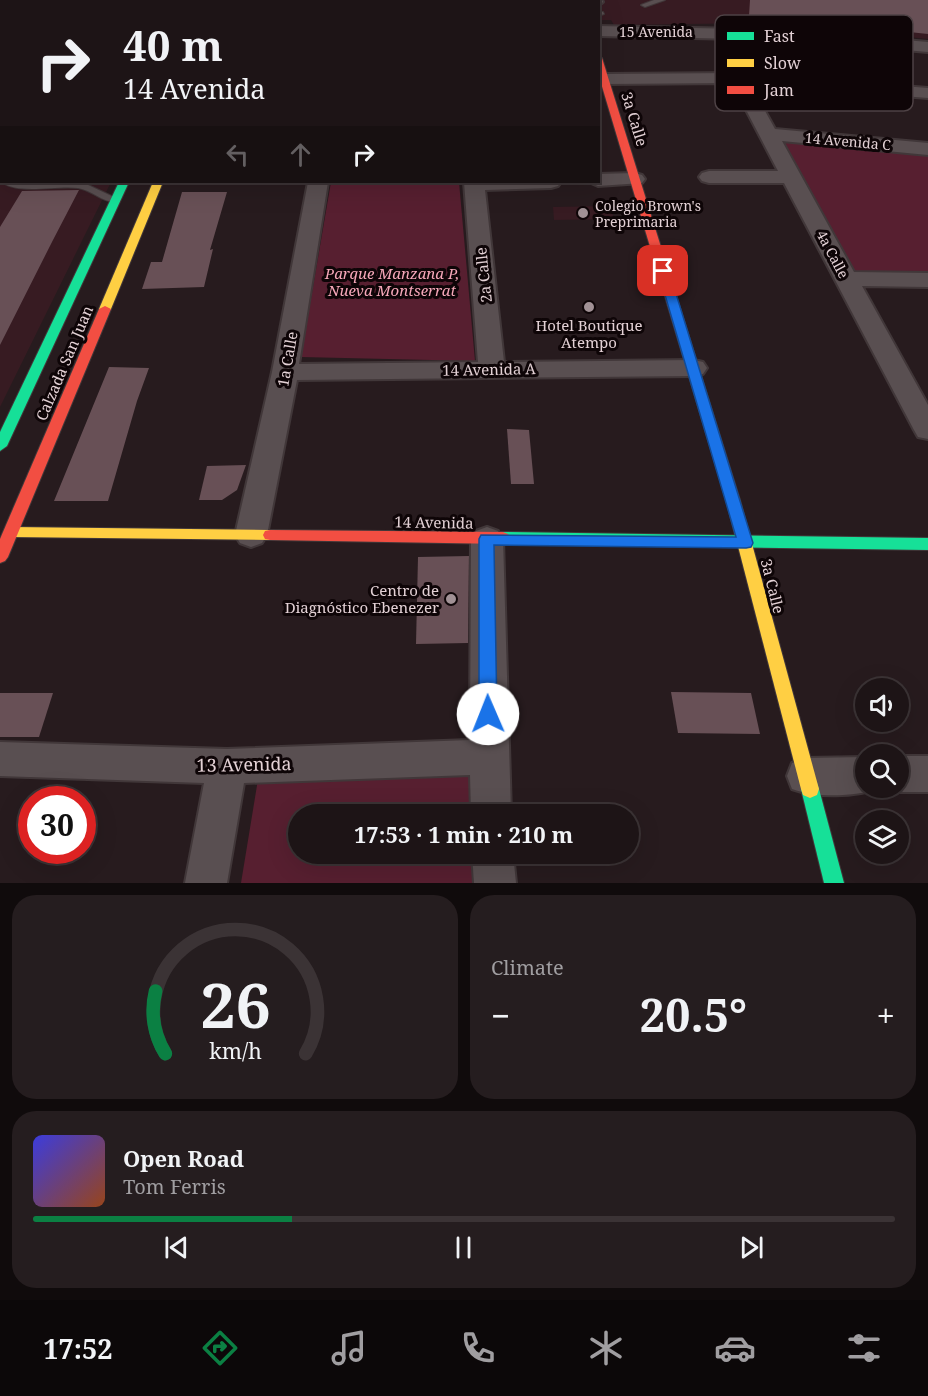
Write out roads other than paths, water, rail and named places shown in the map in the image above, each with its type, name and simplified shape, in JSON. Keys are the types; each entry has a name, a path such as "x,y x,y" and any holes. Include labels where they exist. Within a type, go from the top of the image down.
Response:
{"street":[{"name":"15 Avenida","path":"600,14 715,27"},
{"name":"15 Avenida","path":"913,46 928,47"},
{"name":"3a Calle","path":"600,64 746,543 834,883"},
{"path":"605,78 715,78"},
{"path":"913,92 928,93"},
{"name":"4a Calle","path":"756,111 846,279 915,383 928,430"},
{"name":"14 Avenida C","path":"768,134 928,149"},
{"path":"709,177 791,177"},
{"path":"600,180 635,179"},
{"name":"Calzada San Juan","path":"0,446 124,183"},
{"name":"Calzada San Juan","path":"0,556 158,183"},
{"name":"1a Calle","path":"251,535 285,372 318,183"},
{"name":"2a Calle","path":"474,183 492,369"},
{"path":"846,279 928,280"},
{"name":"14 Avenida A","path":"285,372 694,368"},
{"name":"14 Avenida","path":"10,532 746,543 928,543"},
{"path":"487,539 491,804"},
{"name":"13 Avenida","path":"0,759 227,766 489,758"},
{"path":"206,883 227,766"},
{"path":"909,774 928,774"},
{"path":"806,776 855,775"},
{"path":"494,864 495,883"}],"lane":[{"path":"645,5 661,0"},
{"path":"8,183 13,186 82,183 115,200"}],"place":[{"name":"Colegio Brown's Preprimaria","path":"583,213"},
{"name":"Hotel Boutique Atempo","path":"589,307"},
{"name":"Centro de Diagnóstico Ebenezer","path":"451,599"}],"park label":[{"name":"Parque Manzana P, Nueva Montserrat","path":"392,282"}]}
